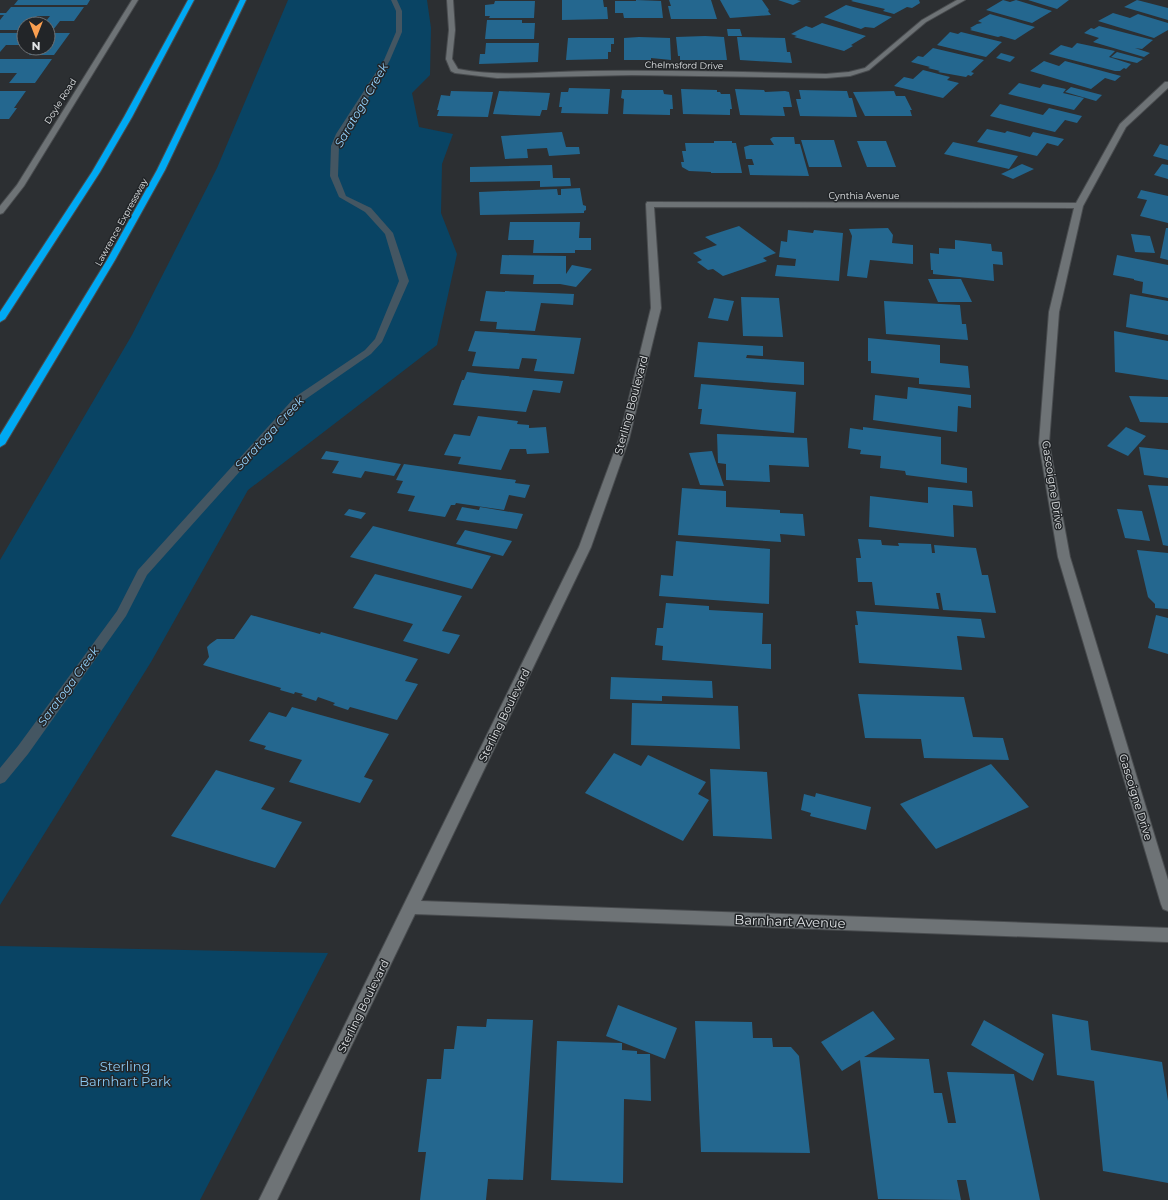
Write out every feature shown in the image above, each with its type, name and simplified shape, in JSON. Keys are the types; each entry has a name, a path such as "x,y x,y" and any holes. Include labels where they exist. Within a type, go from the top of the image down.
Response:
{"highway":[{"path":"0,319 96,172 128,117 191,0"},
{"name":"Lawrence Expressway","path":"0,444 112,260 161,170 243,0"}],"street":[{"name":"Doyle Road","path":"0,212 20,186 135,0"},
{"name":"Chelmsford Drive","path":"450,0 452,30 449,59 452,65 455,70 471,75 495,76 566,73 826,76 850,74 867,69 924,21 962,0"},
{"name":"Gascoigne Drive","path":"1168,84 1123,126 1079,206 1054,312 1044,443 1064,557 1168,904"},
{"name":"Cynthia Avenue","path":"650,204 1079,206"},
{"name":"Sterling Boulevard","path":"268,1200 585,548 624,439 656,308 650,204"},
{"name":"Barnhart Avenue","path":"411,906 1168,935"}],"green space":[{"path":"288,0 427,0 431,28 430,75 412,93 419,127 453,134 442,164 441,213 457,254 437,345 248,490 151,662 0,905 0,560 132,335 217,168"},
{"name":"Sterling Barnhart Park","path":"0,946 328,953 200,1200 0,1200"}],"building":[{"path":"18,0 90,0 87,5 14,5"},
{"path":"562,0 603,0 604,7 607,7 608,19 562,20"},
{"path":"669,0 711,0 717,19 671,19 668,6 671,6"},
{"path":"720,0 762,0 771,15 730,18"},
{"path":"778,0 797,0 801,1 793,5"},
{"path":"919,0 920,3 912,8 907,7 894,14 883,11 885,9 851,1"},
{"path":"1003,0 1010,2 1016,0 1052,11 1032,23 986,10"},
{"path":"1028,0 1069,0 1057,9"},
{"path":"1137,0 1168,8 1168,20 1124,7"},
{"path":"495,1 535,1 534,18 489,18 490,16 485,16 485,5 494,4"},
{"path":"615,1 661,1 663,18 624,18 623,13 615,13"},
{"path":"846,5 892,17 874,28 865,27 861,29 824,17"},
{"path":"11,7 84,7 74,21 60,21 56,26 56,16 16,16 16,30 0,30 0,20 4,15 0,15 0,13 6,13"},
{"path":"1113,13 1130,18 1138,14 1168,23 1168,30 1154,38 1098,21"},
{"path":"990,14 1035,27 1015,40 970,30 972,29 970,28 982,23 978,21"},
{"path":"487,20 522,20 522,23 535,23 534,39 485,39"},
{"path":"822,23 866,36 844,51 794,37 797,36 791,34 806,26 812,28"},
{"path":"1099,26 1153,40 1142,49 1135,48 1150,53 1144,57 1093,42 1099,38 1084,33 1091,28 1094,29"},
{"path":"727,29 740,29 742,36 728,36"},
{"path":"950,32 958,34 961,32 1002,42 986,57 937,45"},
{"path":"0,33 16,33 16,45 6,45 0,52"},
{"path":"56,33 70,33 56,52"},
{"path":"676,37 724,37 727,60 680,60 680,56 678,56"},
{"path":"737,37 785,38 787,52 790,52 792,63 740,60"},
{"path":"568,38 614,38 614,44 611,44 611,52 608,52 608,59 566,60"},
{"path":"624,38 670,38 671,60 651,58 651,60 624,60"},
{"path":"486,43 539,43 538,62 479,64 480,54 485,54"},
{"path":"1077,43 1115,51 1109,57 1131,64 1126,69 1124,68 1120,71 1115,71 1049,54 1061,45 1072,48"},
{"path":"933,48 984,60 971,72 974,73 971,76 968,75 966,77 938,72 940,71 911,62 918,56 923,57"},
{"path":"1117,52 1143,59 1137,63 1111,57"},
{"path":"1001,53 1015,57 1010,62 996,58"},
{"path":"0,59 52,59 35,83 9,83 17,73 0,73"},
{"path":"1044,61 1059,66 1065,61 1121,76 1115,81 1105,78 1091,89 1030,71"},
{"path":"923,70 950,77 947,80 959,83 943,98 894,86 904,77 913,79"},
{"path":"1019,83 1040,88 1043,84 1066,89 1063,93 1084,98 1074,110 1008,94"},
{"path":"1071,87 1102,95 1096,101 1065,92"},
{"path":"569,88 610,89 608,114 561,113 562,107 559,107 561,92 568,92"},
{"path":"681,89 717,90 717,92 720,92 721,94 730,94 732,109 730,109 730,115 683,114"},
{"path":"735,89 764,90 765,92 789,92 792,107 783,107 785,116 740,115"},
{"path":"622,90 663,90 664,94 672,95 673,109 670,109 670,115 623,114 624,99 621,98"},
{"path":"799,90 847,91 849,98 852,98 857,117 800,116 796,99 801,99"},
{"path":"0,91 26,91 14,108 17,108 9,119 0,119"},
{"path":"451,91 493,92 488,117 437,116 441,95 450,96"},
{"path":"499,91 550,93 547,110 542,110 540,116 493,114"},
{"path":"894,91 896,96 905,96 912,110 910,110 912,116 865,116 853,92"},
{"path":"1000,104 1043,115 1049,108 1082,116 1077,123 1065,120 1055,132 990,116"},
{"path":"987,129 1005,133 1007,131 1030,137 1033,132 1064,139 1058,146 1047,143 1037,156 977,142"},
{"path":"562,132 566,147 579,147 580,154 549,156 547,148 527,149 528,158 505,159 501,136"},
{"path":"773,137 794,137 795,144 800,144 809,176 750,175 748,165 754,165 752,159 746,159 744,147 750,145 774,145 770,139"},
{"path":"801,140 834,140 842,167 809,167"},
{"path":"714,141 732,141 732,143 736,143 742,173 689,171 682,167 681,162 684,162 682,151 686,151 685,143 714,143"},
{"path":"857,141 886,141 896,167 867,167"},
{"path":"953,142 1018,156 1009,169 944,154"},
{"path":"1160,144 1168,146 1168,160 1153,156"},
{"path":"1022,164 1034,169 1013,179 1001,174"},
{"path":"1162,164 1168,165 1168,179 1154,175"},
{"path":"552,165 553,178 570,178 571,186 540,187 540,181 470,182 470,167"},
{"path":"580,188 583,205 586,206 584,213 480,215 479,192 557,189 558,195 561,195 561,189"},
{"path":"1141,190 1168,196 1168,223 1140,216 1147,200 1137,198"},
{"path":"510,222 580,222 579,238 591,238 591,250 575,250 575,253 533,253 534,240 508,240"},
{"path":"739,226 776,253 763,258 767,261 723,276 713,269 708,270 697,262 702,260 693,253 717,245 705,237"},
{"path":"888,228 893,235 892,243 913,245 913,264 870,260 867,278 847,276 852,236 849,229"},
{"path":"1166,228 1168,228 1168,260 1160,258"},
{"path":"788,230 813,233 814,230 843,233 839,281 775,276 777,265 795,266 796,259 779,257 781,241 787,242"},
{"path":"1131,234 1150,236 1155,253 1135,252"},
{"path":"955,240 991,244 992,251 1002,252 1003,265 993,264 994,281 933,274 933,270 931,270 930,253 939,254 939,248 955,249"},
{"path":"502,255 566,256 566,274 572,265 592,269 576,287 560,284 533,284 534,275 500,274"},
{"path":"1117,255 1168,265 1168,298 1142,293 1143,282 1113,275"},
{"path":"928,279 961,279 972,302 938,302"},
{"path":"486,291 574,294 573,305 541,303 535,331 496,329 497,322 480,321"},
{"path":"1130,294 1168,301 1168,335 1126,327"},
{"path":"741,297 779,298 783,337 743,336"},
{"path":"714,298 734,301 728,321 708,318"},
{"path":"884,301 960,305 962,324 966,324 968,340 886,334"},
{"path":"475,331 581,338 574,374 534,371 537,359 522,358 519,369 472,366 476,352 468,351"},
{"path":"1114,331 1168,341 1168,380 1115,372"},
{"path":"868,338 940,345 940,363 968,366 970,388 919,384 919,378 871,373 871,361 868,361"},
{"path":"698,342 763,346 763,356 747,355 746,358 804,362 804,385 694,377"},
{"path":"467,372 563,381 560,393 533,390 526,412 453,405 462,380 464,380"},
{"path":"701,384 796,392 794,433 700,424 702,409 698,409"},
{"path":"908,387 971,395 971,408 958,406 957,432 873,420 875,395 907,399"},
{"path":"1129,396 1168,397 1168,423 1140,422"},
{"path":"478,416 518,421 517,424 529,425 529,428 546,427 549,453 527,454 526,449 510,449 501,470 458,464 461,457 444,455 454,434 470,436"},
{"path":"863,427 941,437 941,464 967,468 967,483 906,475 905,471 880,468 881,456 860,454 861,450 848,448 850,428 863,430"},
{"path":"1126,427 1146,436 1128,456 1107,446"},
{"path":"717,434 807,438 809,467 769,465 770,482 726,480 726,464 718,463"},
{"path":"1139,447 1168,450 1168,478 1144,475"},
{"path":"326,451 401,464 394,476 365,471 361,478 332,473 339,461 321,459"},
{"path":"712,451 724,486 700,485 689,453"},
{"path":"404,464 516,480 515,483 530,485 525,498 509,495 504,510 456,503 455,505 451,505 445,517 408,511 415,496 397,493 403,481 396,480"},
{"path":"1148,485 1168,486 1168,546 1163,545"},
{"path":"928,487 972,491 973,507 953,505 954,537 869,527 870,496 928,503"},
{"path":"682,488 726,491 726,507 780,510 780,513 803,514 805,536 780,534 781,542 678,535"},
{"path":"462,507 479,510 480,507 523,514 517,529 456,520"},
{"path":"349,509 366,513 361,519 344,515"},
{"path":"1117,509 1142,511 1150,541 1125,538"},
{"path":"373,526 491,556 472,589 350,557"},
{"path":"465,530 512,541 503,556 456,544"},
{"path":"858,539 881,540 882,545 899,546 898,543 931,544 932,553 935,553 934,545 976,548 982,575 988,575 996,613 943,610 940,593 936,593 939,609 875,605 872,582 858,582 856,558 861,558"},
{"path":"676,541 770,549 769,604 659,596 661,575 673,576"},
{"path":"1137,550 1168,553 1168,609 1155,608 1155,604 1148,597"},
{"path":"375,574 462,596 442,631 460,635 449,654 403,641 413,624 353,608"},
{"path":"666,603 709,606 709,610 763,613 762,644 771,644 771,669 662,660 663,646 655,645 657,628 663,628"},
{"path":"856,611 981,619 985,638 957,636 962,670 859,663 855,625 858,625"},
{"path":"251,615 320,634 321,632 418,659 405,681 418,684 397,720 350,707 348,710 333,705 335,703 318,697 316,701 301,696 303,694 295,692 294,694 280,690 281,688 203,665 209,657 207,647 217,639 234,639"},
{"path":"1156,615 1168,618 1168,654 1148,648"},
{"path":"611,677 712,681 713,698 662,696 662,701 610,699"},
{"path":"858,694 964,697 973,737 1003,738 1009,760 924,758 921,739 865,738"},
{"path":"632,703 738,706 740,749 631,745"},
{"path":"292,707 389,734 364,777 373,780 360,803 289,782 302,760 264,749 266,746 249,741 269,712 286,717"},
{"path":"614,753 641,766 648,755 706,782 698,794 709,800 683,841 585,793"},
{"path":"991,764 1029,807 936,849 900,804"},
{"path":"710,769 767,772 772,839 713,836"},
{"path":"216,770 275,788 261,809 302,822 275,868 171,836"},
{"path":"816,793 871,807 866,830 810,816 811,813 801,810 804,794 815,797"},
{"path":"618,1005 677,1028 665,1059 606,1036"},
{"path":"873,1011 895,1039 864,1057 929,1059 934,1093 942,1093 948,1123 956,1123 947,1072 1014,1074 1040,1200 970,1200 966,1180 957,1180 961,1200 878,1199 860,1060 842,1071 821,1042"},
{"path":"1052,1014 1088,1021 1091,1050 1162,1062 1168,1101 1168,1183 1103,1171 1094,1081 1057,1075"},
{"path":"487,1019 533,1020 523,1180 488,1179 486,1200 420,1200 426,1152 418,1152 427,1079 441,1079 444,1049 454,1049 457,1026 486,1027"},
{"path":"984,1020 1044,1054 1033,1081 971,1045"},
{"path":"695,1021 752,1022 753,1038 772,1038 773,1047 791,1047 799,1056 810,1153 701,1152"},
{"path":"557,1041 622,1043 622,1050 637,1051 637,1054 650,1054 651,1101 624,1099 623,1183 551,1180"}],"waterway":[{"name":"Saratoga Creek","path":"0,778 23,750 122,613 142,573 299,399 368,352 379,340 404,281 389,233 368,210 343,197 334,176 335,146 340,134 387,60 399,32 399,11 394,0"}]}
